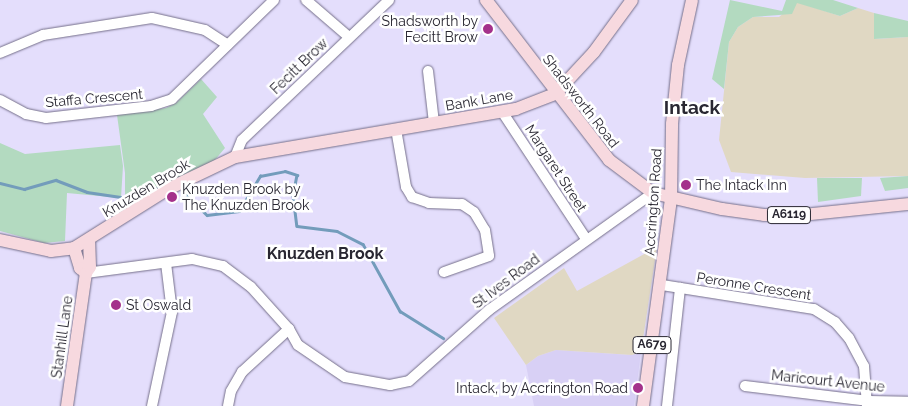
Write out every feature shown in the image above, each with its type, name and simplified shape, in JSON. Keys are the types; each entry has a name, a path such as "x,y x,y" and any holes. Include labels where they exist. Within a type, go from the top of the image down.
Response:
{"main road":[{"name":"Shadsworth Road","path":"486,0 556,94 609,160 653,193 671,199"},
{"name":"Bank Lane","path":"235,157 396,129 503,113 556,94 594,52 632,0"},
{"name":"Accrington Road","path":"643,406 662,285 671,199 672,124 678,65 692,0"},
{"name":"Knuzden Brook","path":"0,240 51,251 74,248 89,242 168,189 235,157"},
{"name":"A6119","path":"671,199 764,215 802,215 908,204"},
{"name":"Stanhill Lane","path":"67,406 86,273 90,260 89,242"},
{"path":"74,248 80,268 86,273"}],"street":[{"name":"Staffa Crescent","path":"0,100 26,114 46,118 151,106 172,99 274,0"},
{"path":"306,0 349,37"},
{"name":"Fecitt Brow","path":"235,157 242,140 389,0"},
{"path":"0,54 43,35 152,18 205,30 228,45"},
{"name":"Bank Lane","path":"428,72 434,123"},
{"name":"Margaret Street","path":"503,113 586,239"},
{"path":"396,129 406,187 412,197 429,203 462,204 474,212 485,230 489,256 444,272"},
{"name":"St Ives Road","path":"86,273 202,260 231,270 251,287 289,329 298,345 345,377 390,385 409,381 489,310 653,193"},
{"path":"152,406 172,312 166,263"},
{"name":"Peronne Crescent","path":"662,285 814,309 835,322 849,338 864,366 868,404"},
{"path":"667,406 680,288"},
{"path":"228,406 230,390 242,372 289,329"},
{"name":"Maricourt Avenue","path":"745,386 868,404 908,402"}],"shaded area":[{"path":"797,2 840,16 858,8 874,13 875,39 908,37 908,176 805,178 731,172 719,140 729,42 738,27 753,17 779,17"},
{"path":"657,247 641,352 632,355 556,350 538,356 526,365 494,318 564,268 577,291"},
{"path":"556,350 631,355 641,352 634,406 534,406 526,365 538,356"}],"green space":[{"path":"730,0 782,11 786,0 833,0 858,8 840,16 797,3 792,14 753,17 738,27 729,42 724,89 712,79"},
{"path":"874,13 908,21 908,37 874,39"},
{"path":"201,79 217,97 203,114 225,148 214,161 132,205 125,203 125,173 117,115 166,108 176,103"},
{"path":"0,143 25,154 120,145 123,166 121,198 67,193 65,241 44,243 0,231"},
{"path":"908,176 908,188 885,191 880,178"},
{"path":"817,178 862,178 861,196 818,202"}],"waterway":[{"name":"Knuzden Brook","path":"185,193 207,215 239,211 260,176 285,171 297,175 293,195 297,226 337,231 363,244 400,311 443,338"},
{"name":"Knuzden Brook","path":"0,183 24,189 56,180 87,192 135,199 165,184"}],"place":[{"name":"Shadsworth by Fecitt Brow","path":"488,29"},
{"name":"The Intack Inn","path":"686,185"},
{"name":"Knuzden Brook by The Knuzden Brook","path":"172,197"},
{"name":"St Oswald","path":"116,305"},
{"name":"Intack, by Accrington Road","path":"638,388"}],"district":[{"name":"Intack","path":"692,108"},
{"name":"Knuzden Brook","path":"325,254"}]}
